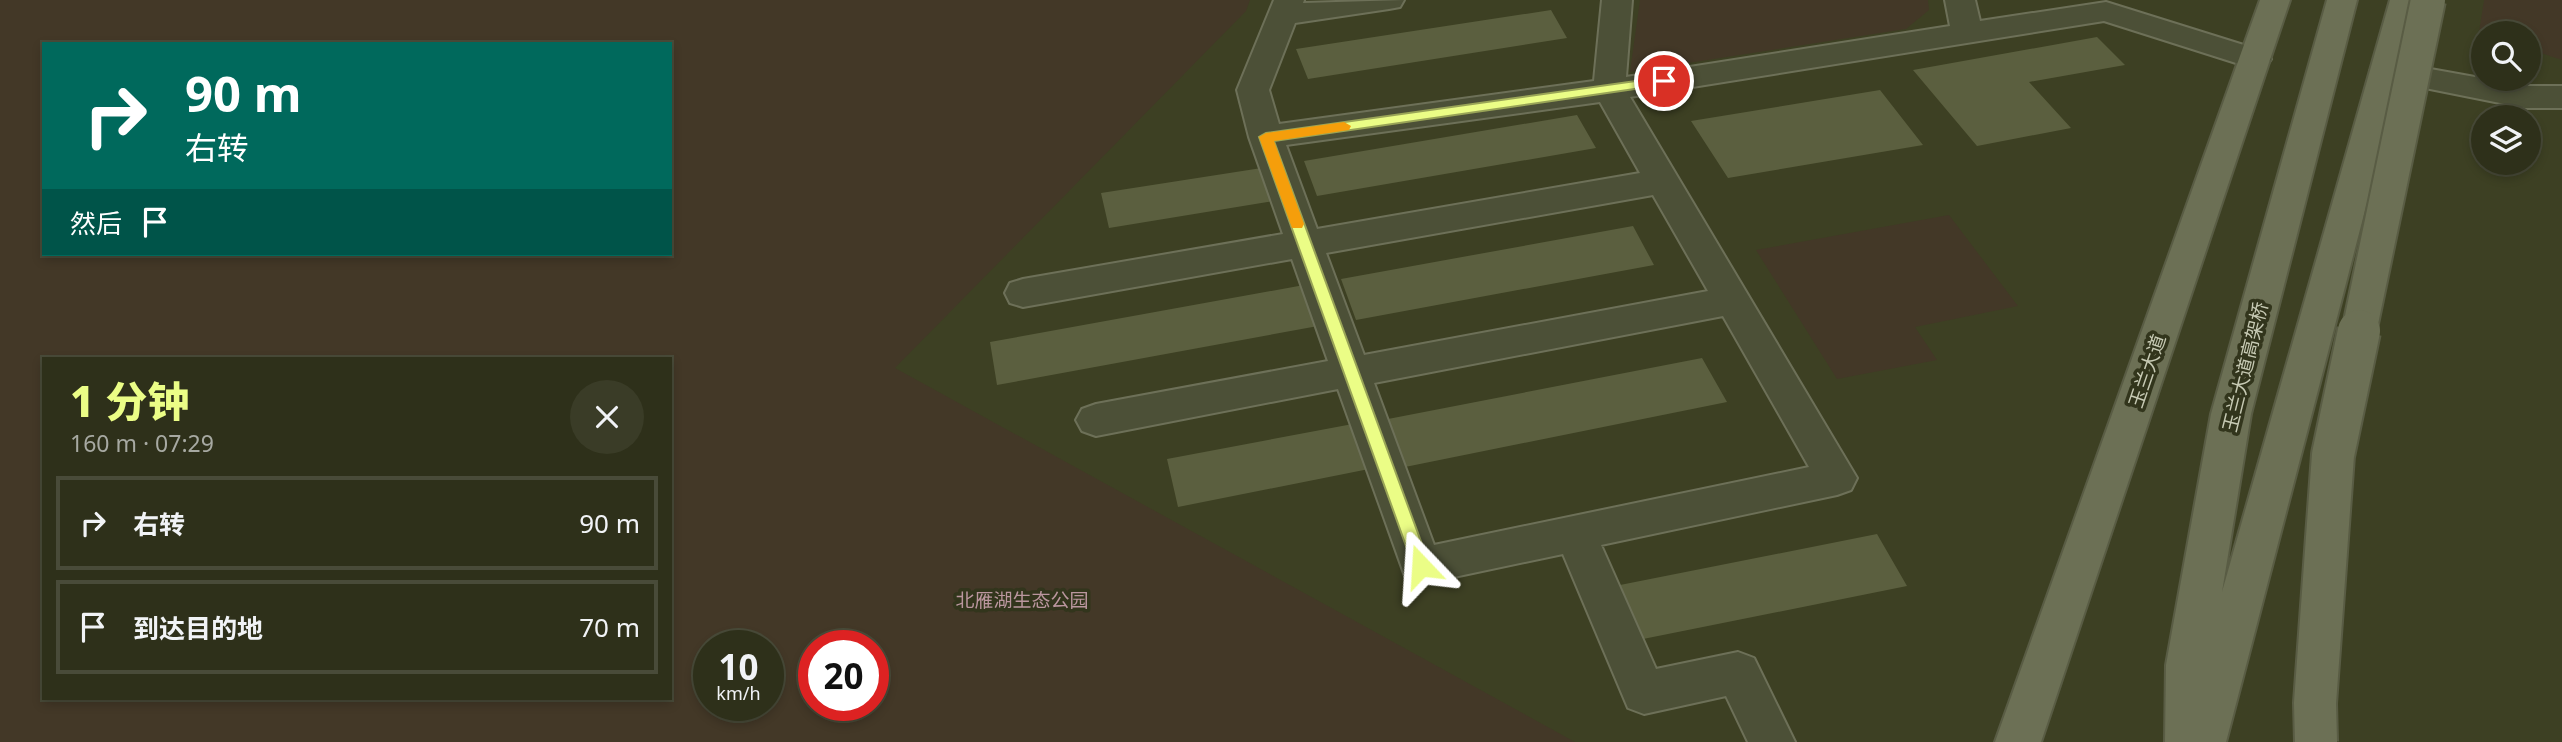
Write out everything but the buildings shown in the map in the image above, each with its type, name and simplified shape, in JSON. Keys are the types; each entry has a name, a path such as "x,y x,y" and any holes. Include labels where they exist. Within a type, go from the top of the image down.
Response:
{"main road":[{"name":"玉兰大道","path":"2018,742 2276,0"},
{"name":"玉兰大道高架桥","path":"2205,736 2188,665 2231,414 2342,0"},
{"path":"2205,736 2405,0"},
{"path":"2316,742 2315,703 2333,455 2428,0"}],"street":[{"path":"1390,0 1285,7 1253,90 1266,137 1421,566 1837,478 1609,90 1617,0"},
{"path":"1266,137 1609,90 1964,16 2106,11 2255,59"},
{"path":"2386,71 2525,97 2562,97"},
{"path":"1023,293 1662,181"},
{"path":"1096,420 1732,300"},
{"path":"1575,533 1644,693 1738,673 1772,742"}],"green space":[{"name":"北雁湖生态公园","path":"0,0 1250,0 1246,11 895,368 1575,742 0,742"},
{"path":"1640,0 1928,0 1929,10 1906,29 1630,72"},
{"path":"2484,0 2562,0 2562,60 2541,53 2541,21 2481,21"},
{"path":"1949,215 2018,306 1915,327 1937,360 1837,379 1756,250"}],"slow traffic":[{"path":"1297,224 1266,137 1344,126"}],"route":[{"path":"1421,566 1266,137 1664,81"}]}
